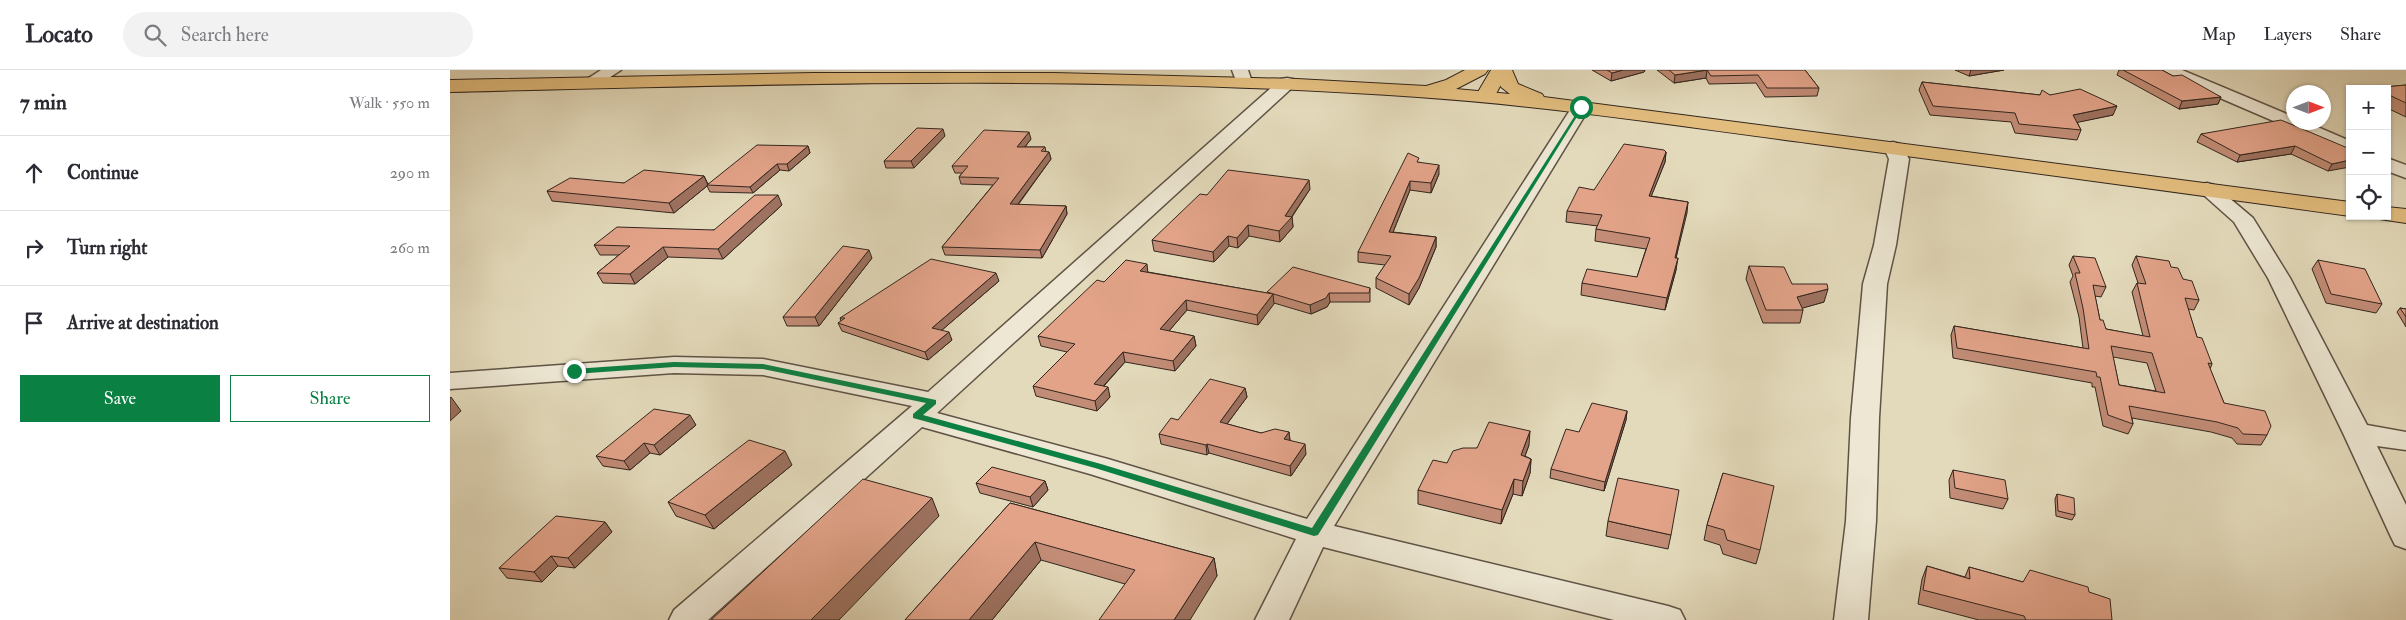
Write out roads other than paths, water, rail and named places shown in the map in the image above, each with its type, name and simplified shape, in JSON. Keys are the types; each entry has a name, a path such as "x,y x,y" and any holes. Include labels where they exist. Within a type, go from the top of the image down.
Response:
{"main road":[{"path":"1413,91 1452,84 1479,70"},
{"path":"1476,96 1484,70"},
{"path":"1476,96 1501,70 1506,82 1515,91 1581,107"},
{"path":"450,86 1002,74 1242,76 1287,83 1476,96 1581,107 2346,207"},
{"path":"2391,214 2406,216"}],"street":[{"path":"590,83 613,70"},
{"path":"2168,70 2346,146"},
{"path":"686,620 1287,83"},
{"path":"1272,620 1314,533 1581,107"},
{"path":"1851,620 1861,521 1865,418 1875,284 1885,245 1899,159 1894,148"},
{"path":"2391,166 2406,172"},
{"path":"2207,189 2242,218 2279,278 2357,433 2406,537"},
{"path":"2242,218 2255,196"},
{"path":"450,381 674,365 763,367 924,409 1098,466 1314,533 1668,620"},
{"path":"2357,433 2406,441"}]}
